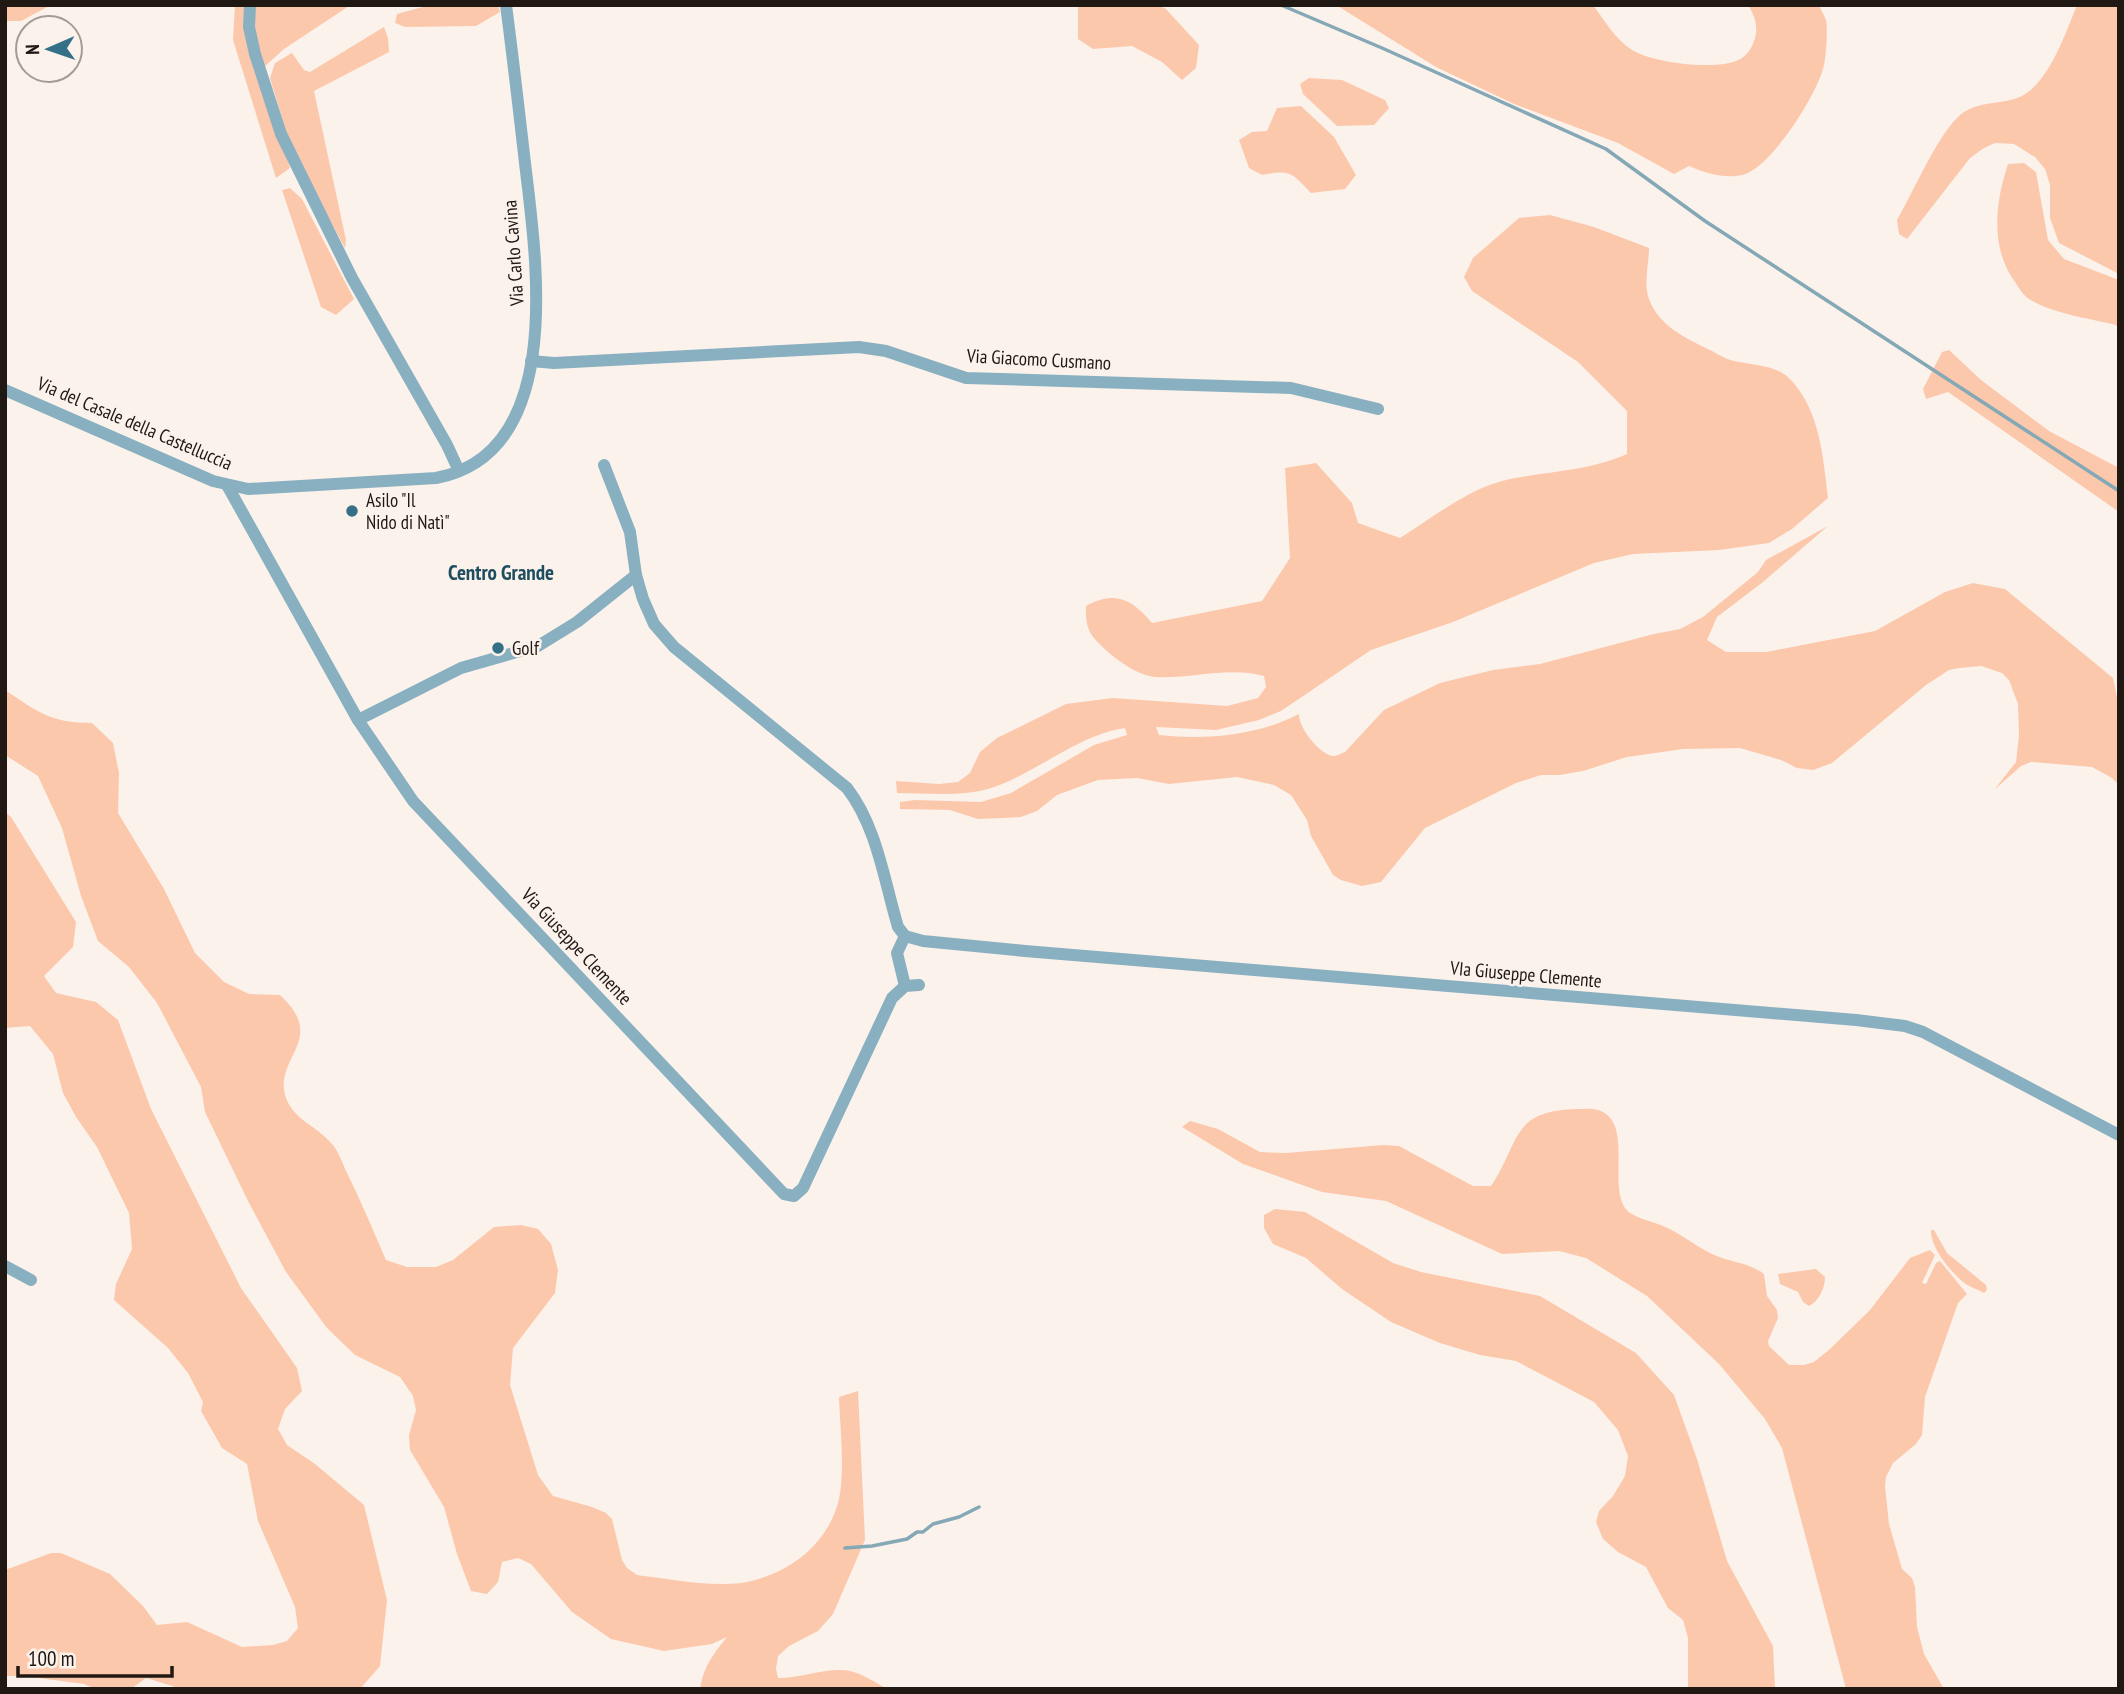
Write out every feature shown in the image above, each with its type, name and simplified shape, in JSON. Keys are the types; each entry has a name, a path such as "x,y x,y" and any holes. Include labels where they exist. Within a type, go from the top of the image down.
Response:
{"street":[{"path":"250,5 249,27 255,54 281,134 352,278 447,444 459,471"},
{"name":"Via Carlo Cavina","path":"459,471 493,449 508,429 527,384 535,338 537,276 506,5"},
{"name":"Via Giacomo Cusmano","path":"531,361 554,363 859,347 886,351 966,378 1291,388 1378,409"},
{"name":"Via del Casale della Castelluccia","path":"5,390 213,481 248,489 436,478 459,471"},
{"path":"604,465 630,532 636,575 649,615 667,640 830,773 847,788 860,805 868,822 898,927 905,936 897,953 905,986 919,985"},
{"name":"Via Giuseppe Clemente","path":"227,485 358,720 413,801 786,1195 797,1195 803,1188 892,998 905,986"},
{"path":"358,720 461,668 538,646 577,622 636,575"},
{"name":"VIa Giuseppe Clemente","path":"905,936 923,941 1025,951 1905,1026 1933,1037 2119,1135"},
{"path":"5,1266 31,1280"}],"shaded area":[{"path":"5,5 51,5 34,14 14,14 14,21 5,21"},
{"path":"235,5 349,6 284,49 263,68 262,86 290,168 276,178 233,40"},
{"path":"430,5 498,5 500,12 476,26 405,27 395,23 397,14"},
{"path":"1078,5 1153,5 1165,8 1199,45 1196,68 1182,80 1162,62 1132,46 1093,49 1078,39"},
{"path":"1336,5 1593,5 1615,35 1632,50 1655,59 1704,65 1732,62 1748,52 1756,27 1748,5 1819,5 1826,20 1826,52 1823,69 1802,113 1778,146 1753,170 1742,175 1722,176 1689,166 1674,174 1618,143 1514,104 1436,67"},
{"path":"2077,5 2119,5 2119,274 2059,243 2050,218 2050,185 2045,169 2035,157 2014,144 1995,143 1970,158 1907,239 1899,234 1897,220 1949,127 1970,109 2017,98 2038,83 2061,44"},
{"path":"384,27 389,52 314,91 346,240 345,248 291,148 270,78 275,63 292,53 304,70 310,72"},
{"path":"1309,78 1342,80 1385,100 1389,108 1374,125 1337,126 1303,94 1300,84"},
{"path":"1301,106 1334,137 1356,175 1345,189 1311,193 1290,174 1279,172 1262,175 1249,168 1239,140 1252,132 1267,131 1277,108"},
{"path":"2024,163 2036,172 2048,240 2064,259 2119,280 2119,330 2116,325 2038,304 2021,291 2007,269 1998,240 2000,194 2008,164"},
{"path":"290,188 302,199 354,299 336,315 321,307 282,190"},
{"path":"1550,215 1594,227 1649,248 1648,296 1665,323 1725,358 1770,368 1789,378 1799,390 1814,419 1822,450 1828,498 1792,529 1769,543 1719,550 1633,554 1594,563 1453,622 1371,650 1281,711 1259,720 1216,730 1156,727 1159,735 1231,735 1266,727 1299,714 1305,732 1314,743 1329,755 1337,755 1345,752 1384,710 1440,683 1493,670 1540,664 1680,629 1703,617 1758,572 1766,560 1828,526 1717,617 1707,640 1726,652 1766,652 1875,631 1945,592 1973,583 2005,589 2113,678 2119,707 2119,785 2092,767 2031,762 2021,766 1994,790 2016,762 2018,704 2009,680 2002,673 1981,666 1949,670 1926,685 1832,763 1813,770 1797,768 1781,760 1740,748 1683,749 1627,757 1583,771 1541,775 1516,783 1425,828 1381,882 1362,886 1333,875 1311,836 1307,820 1291,795 1274,785 1237,777 1169,784 1137,778 1098,780 1057,795 1037,811 1021,817 978,819 950,810 900,809 900,802 981,802 1011,793 1094,745 1127,735 1125,728 1106,732 988,789 954,794 897,793 896,781 939,784 958,782 970,773 980,752 997,738 1066,704 1113,698 1227,706 1258,698 1266,687 1264,676 1224,672 1156,677 1130,668 1093,637 1088,627 1086,606 1106,599 1122,600 1137,608 1152,623 1262,601 1290,558 1285,468 1316,463 1352,503 1358,523 1400,538 1453,504 1495,483 1584,467 1627,454 1627,411 1578,362 1472,291 1464,277 1473,258 1519,218"},
{"path":"1949,350 1981,380 2049,431 2119,468 2119,512 1948,392 1926,399 1923,389 1942,352"},
{"path":"5,690 46,715 66,721 92,723 113,743 119,773 118,813 164,889 195,953 224,982 249,994 280,995 294,1011 300,1024 300,1037 286,1071 286,1098 294,1112 336,1149 386,1260 407,1267 436,1267 453,1260 494,1227 521,1225 538,1229 551,1244 558,1270 555,1293 513,1348 510,1385 538,1475 553,1496 592,1507 612,1519 622,1560 627,1568 637,1575 696,1583 728,1584 770,1575 797,1561 819,1540 834,1514 842,1475 839,1397 858,1391 865,1540 833,1614 818,1631 789,1646 778,1656 776,1669 778,1678 832,1670 852,1671 887,1689 700,1689 706,1667 727,1637 712,1644 664,1651 611,1639 572,1612 531,1564 518,1558 502,1562 498,1582 487,1594 471,1591 444,1507 410,1450 409,1435 416,1410 413,1396 400,1377 355,1355 327,1328 286,1272 205,1112 201,1087 157,1003 129,967 98,941 81,896 62,828 38,776 5,755"},
{"path":"5,812 11,817 76,922 73,947 44,976 56,993 96,1002 118,1020 151,1109 241,1288 297,1368 302,1391 285,1409 278,1429 287,1445 315,1464 364,1505 387,1600 380,1666 360,1689 182,1689 146,1678 131,1689 95,1689 84,1684 5,1676 5,1570 51,1553 61,1553 110,1574 143,1606 157,1625 187,1622 242,1647 273,1645 287,1641 298,1628 295,1607 258,1521 247,1464 222,1448 201,1411 203,1402 188,1373 168,1348 114,1300 116,1284 132,1249 129,1213 97,1147 63,1093 53,1054 30,1026 5,1028"},
{"path":"1598,1110 1609,1116 1615,1126 1620,1197 1628,1211 1669,1229 1710,1253 1752,1267 1764,1274 1767,1296 1777,1310 1778,1318 1768,1341 1769,1346 1789,1365 1814,1362 1830,1349 1870,1310 1910,1258 1930,1250 1935,1255 1922,1283 1926,1284 1936,1263 1940,1261 1967,1294 1958,1303 1925,1397 1922,1435 1916,1444 1893,1463 1885,1486 1889,1524 1902,1569 1912,1578 1915,1587 1917,1627 1924,1654 1944,1689 1846,1689 1782,1448 1765,1419 1719,1364 1647,1296 1586,1258 1559,1251 1502,1254 1386,1201 1322,1192 1243,1164 1182,1127 1190,1121 1218,1129 1260,1152 1286,1153 1399,1146 1473,1186 1491,1186 1520,1131 1528,1122 1555,1111"},
{"path":"1275,1209 1305,1212 1393,1263 1421,1272 1540,1296 1636,1353 1674,1395 1697,1459 1727,1561 1773,1646 1775,1689 1688,1689 1688,1638 1683,1620 1668,1608 1646,1567 1618,1552 1603,1539 1596,1522 1599,1511 1613,1496 1625,1476 1628,1456 1618,1430 1594,1402 1516,1361 1480,1355 1440,1343 1391,1322 1342,1289 1306,1258 1273,1244 1264,1228 1264,1215"},
{"path":"1931,1230 1934,1230 1947,1253 1986,1285 1987,1290 1984,1293 1963,1282 1947,1265 1937,1251"},
{"path":"1816,1269 1825,1277 1825,1281 1818,1298 1809,1306 1803,1302 1798,1292 1780,1284 1778,1274"}],"waterway":[{"path":"1281,5 1606,149 1705,221 2119,491"},
{"path":"845,1548 907,1539 933,1524 959,1517 979,1507"}],"place":[{"name":"Asilo \"Il Nido di Natì\"","path":"352,511"},
{"name":"Golf","path":"498,648"}],"district":[{"name":"Centro Grande","path":"501,572"}]}
